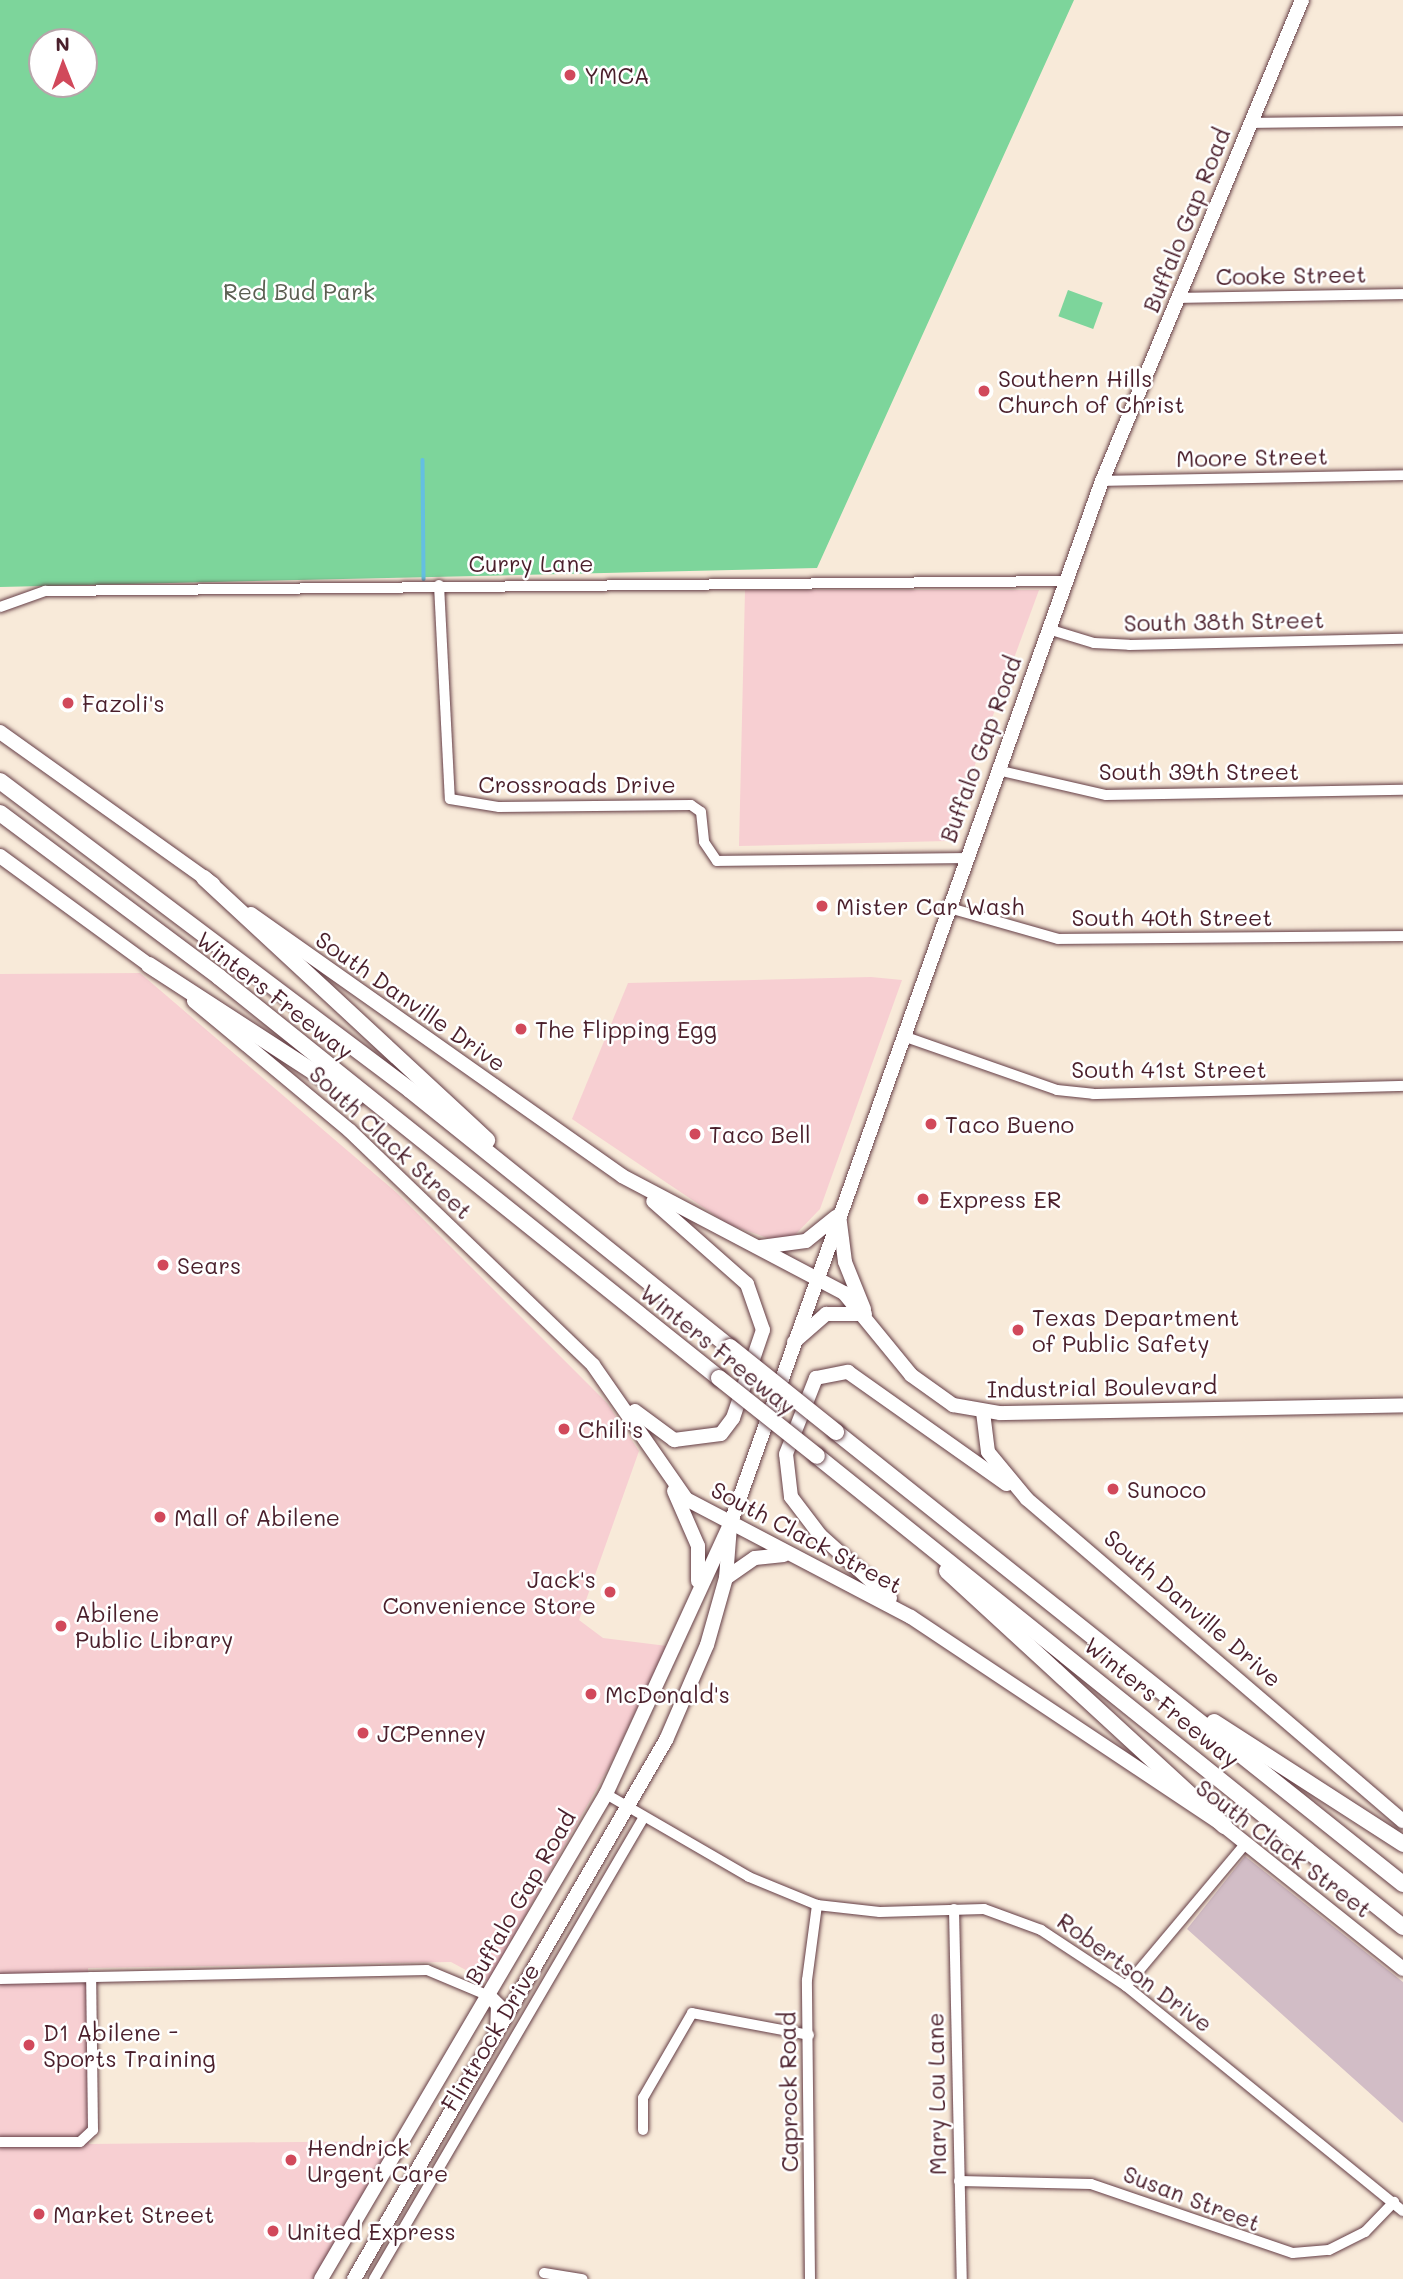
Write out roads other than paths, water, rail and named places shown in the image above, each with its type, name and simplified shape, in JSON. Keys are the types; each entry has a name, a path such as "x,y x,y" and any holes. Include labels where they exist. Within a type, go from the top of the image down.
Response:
{"highway":[{"name":"Winters Freeway","path":"0,782 410,1090 1403,1884"},
{"name":"Winters Freeway","path":"0,813 219,977 1403,1927"},
{"path":"204,878 586,1233"},
{"path":"149,965 429,1147"},
{"path":"869,1497 1224,1826"},
{"path":"1146,1679 1403,1844"}],"main road":[{"name":"Buffalo Gap Road","path":"321,2279 606,1794 649,1710 698,1586 730,1525 814,1276 1102,481 1302,0"},
{"name":"South Danville Drive","path":"0,732 622,1176 749,1245 814,1276"},
{"name":"South Clack Street","path":"0,856 149,965 350,1131 617,1393 670,1480 686,1499 789,1556 911,1617 1224,1826 1403,1969"},
{"path":"617,1393 674,1440 721,1434 733,1418 763,1330 747,1284 622,1176"},
{"path":"749,1245 777,1249 806,1241 838,1213"},
{"path":"791,1345 826,1314 865,1314 845,1262 838,1213"},
{"name":"Industrial Boulevard","path":"814,1276 865,1314 920,1384 953,1405 983,1412 1403,1405"},
{"path":"911,1617 820,1535 791,1497 786,1454 816,1378 839,1370 858,1377 1027,1499"},
{"name":"South Danville Drive","path":"983,1412 988,1452 1027,1499 1403,1821"},
{"path":"670,1480 698,1546 698,1586"},
{"name":"Buffalo Gap Road","path":"354,2279 628,1807 684,1703 726,1578 730,1525"},
{"path":"726,1578 755,1558 789,1556"},
{"path":"489,1996 499,2012 496,2035"}],"street":[{"path":"1250,123 1403,121"},
{"name":"Cooke Street","path":"1179,298 1403,294"},
{"name":"Moore Street","path":"1102,481 1403,475"},
{"name":"Curry Lane","path":"0,607 45,592 439,585 1066,581"},
{"name":"Crossroads Drive","path":"439,585 450,799 499,807 691,805 701,812 704,842 717,861 964,858"},
{"name":"South 38th Street","path":"1048,629 1094,643 1129,645 1403,639"},
{"name":"South 39th Street","path":"997,770 1106,795 1403,790"},
{"name":"South 40th Street","path":"946,906 1058,939 1403,936"},
{"name":"South 41st Street","path":"903,1036 1057,1090 1093,1094 1403,1086"},
{"name":"Robertson Drive","path":"606,1794 749,1878 817,1905 880,1912 984,1909 1041,1930 1126,1986 1403,2211"},
{"name":"Flintrock Drive","path":"374,2279 644,1817"},
{"path":"1126,1986 1246,1843"},
{"name":"Caprock Road","path":"810,2279 807,1972 817,1905"},
{"name":"Mary Lou Lane","path":"954,1909 962,2279"},
{"path":"0,1979 427,1970 489,1996"},
{"path":"0,2142 80,2142 93,2130 91,1977"},
{"path":"643,2130 643,2098 692,2013 809,2035"},
{"name":"Susan Street","path":"959,2181 1091,2184 1293,2253 1329,2249 1365,2232 1394,2202"},
{"path":"544,2273 583,2279"}],"waterway":[{"path":"423,460 424,579"}],"place":[{"name":"YMCA","path":"570,75"},
{"name":"Southern Hills Church of Christ","path":"984,391"},
{"name":"Fazoli's","path":"68,703"},
{"name":"Mister Car Wash","path":"822,906"},
{"name":"The Flipping Egg","path":"521,1029"},
{"name":"Taco Bueno","path":"931,1124"},
{"name":"Taco Bell","path":"695,1134"},
{"name":"Express ER","path":"923,1199"},
{"name":"Sears","path":"163,1265"},
{"name":"Texas Department of Public Safety","path":"1018,1330"},
{"name":"Chili's","path":"564,1429"},
{"name":"Sunoco","path":"1113,1489"},
{"name":"Mall of Abilene","path":"160,1517"},
{"name":"Jack's Convenience Store","path":"610,1592"},
{"name":"Abilene Public Library","path":"61,1626"},
{"name":"McDonald's","path":"591,1694"},
{"name":"JCPenney","path":"363,1733"},
{"name":"D1 Abilene - Sports Training","path":"29,2045"},
{"name":"Hendrick Urgent Care","path":"291,2160"},
{"name":"Market Street","path":"39,2214"},
{"name":"United Express","path":"273,2231"}],"park label":[{"name":"Red Bud Park","path":"299,291"}]}
